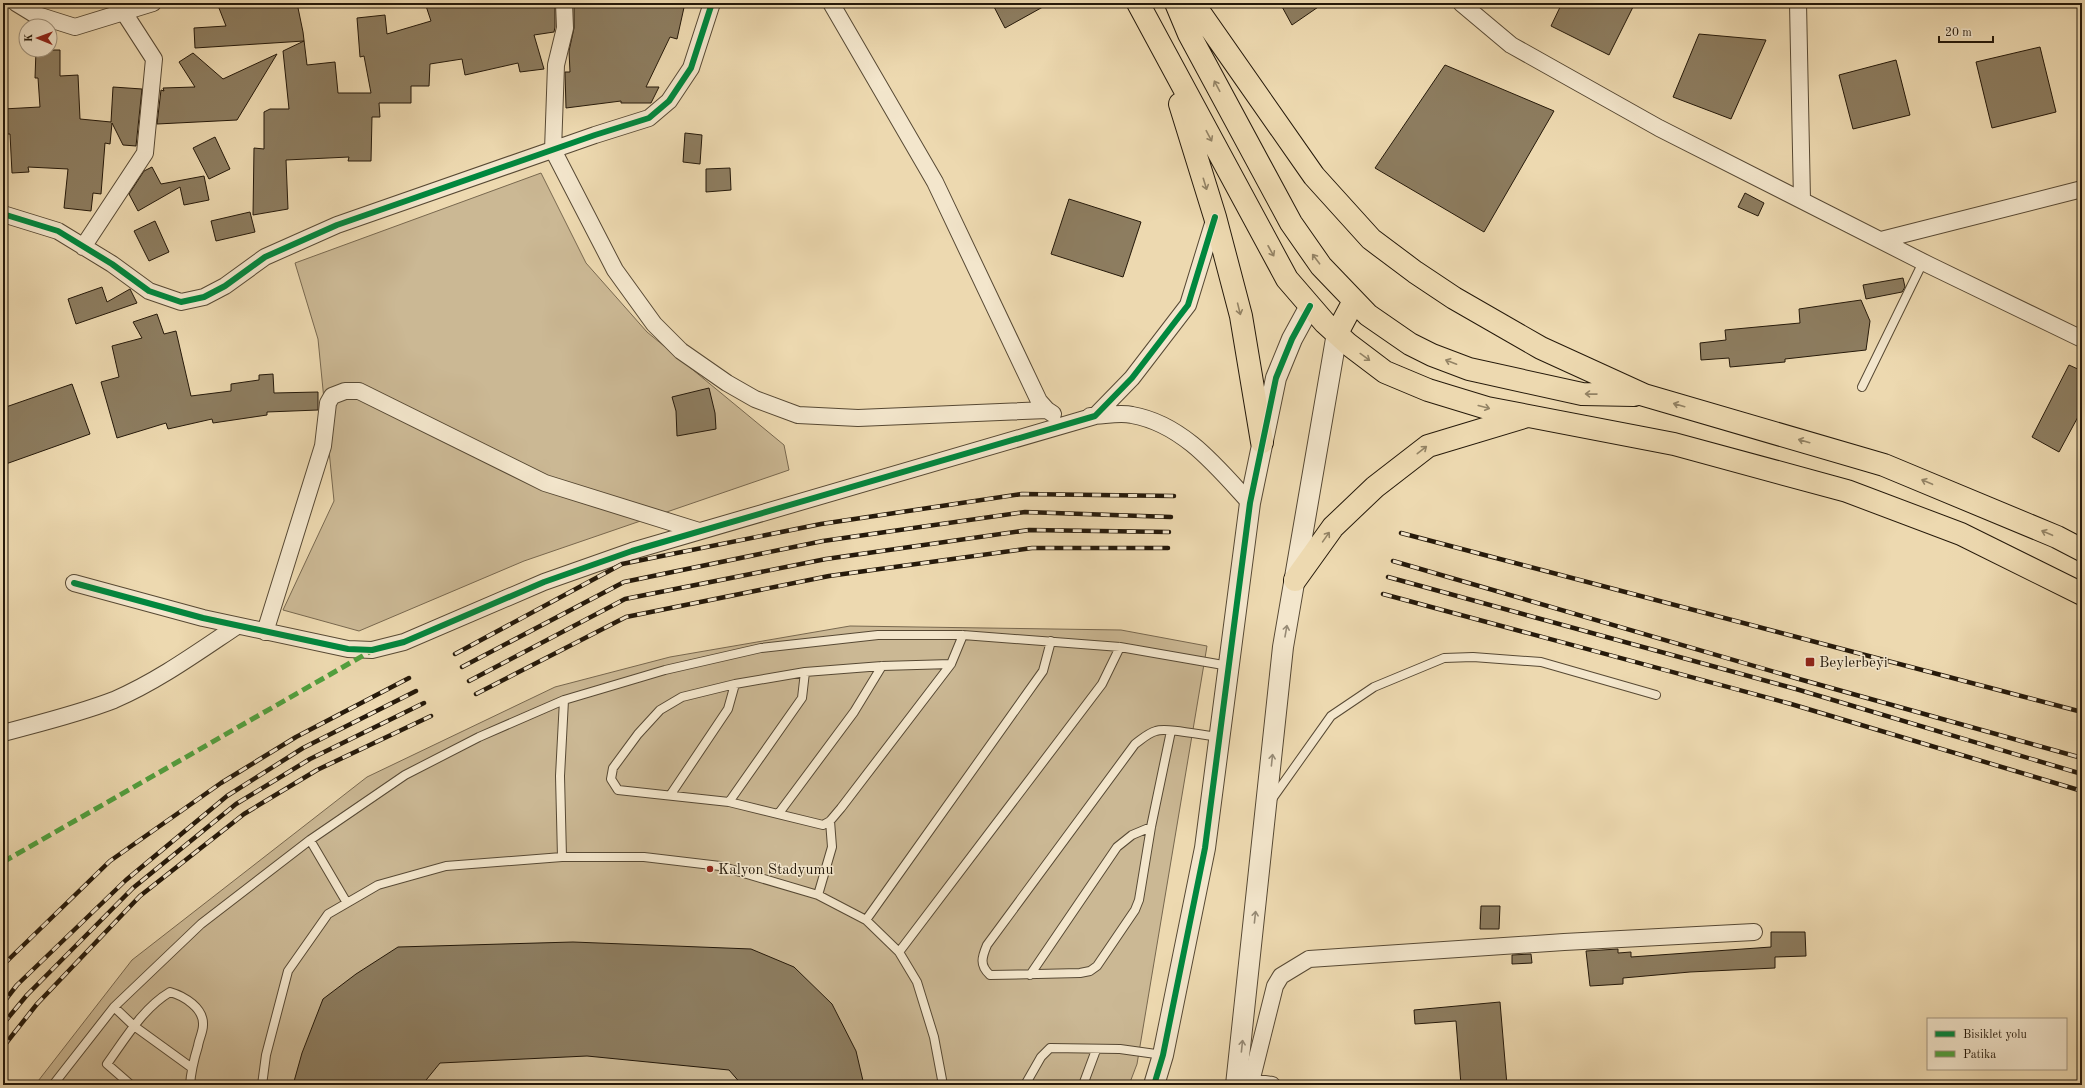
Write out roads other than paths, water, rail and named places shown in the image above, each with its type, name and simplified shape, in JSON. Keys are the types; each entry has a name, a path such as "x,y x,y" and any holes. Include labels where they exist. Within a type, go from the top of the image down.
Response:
{"main road":[{"path":"1138,3 1287,279 1324,323 1348,344 1385,372 1428,390 1487,408 1674,444 1847,491 1961,534 2082,594"},
{"path":"1176,3 1189,34 1278,200 1305,245 1354,301 1388,330 1410,344 1432,355 1469,369 1582,394 1644,395"},
{"path":"1193,3 1314,176 1371,239 1415,272 1502,327 1541,348 1644,395 1884,465 2057,537 2082,550"},
{"path":"1164,53 1215,217 1241,316 1262,442"},
{"path":"1310,306 1336,282"},
{"path":"1337,333 1354,301"},
{"path":"1295,580 1333,527 1375,487 1428,446 1527,416"}],"street":[{"path":"16,3 34,14 75,27 123,11 154,3"},
{"path":"564,3 565,28 556,65 553,150 615,270 654,324 681,351 727,383 755,398 798,415 858,418 1047,410"},
{"path":"3,214 58,231 112,264 149,291 181,302 204,297 225,286 265,257 337,225 648,118 669,101 691,68 712,3"},
{"path":"831,3 935,182 1040,401 1047,410 1062,417 1132,414 1164,425 1208,456 1250,503"},
{"path":"1461,3 1511,45 1659,128 1923,262 2082,339"},
{"path":"1798,3 1802,200"},
{"path":"83,247 145,152 154,59 123,11"},
{"path":"1880,240 2082,189"},
{"path":"74,583 202,618 348,649 372,650 404,642 544,582 632,551 1095,416 1132,378 1188,305 1215,217"},
{"path":"1154,1085 1163,1055 1205,848 1250,503 1262,442 1276,378 1292,338 1310,306"},
{"path":"1242,1082 1267,807 1284,648 1337,333"},
{"path":"265,632 323,446 328,403 332,396 345,391 359,391 545,483 699,531"},
{"path":"3,733 60,718 115,699 164,673 237,626"},
{"path":"1242,1082 1275,986 1281,976 1309,959 1564,942 1754,932"},
{"path":"1242,1082 1272,1085"}],"lane":[{"path":"1862,387 1923,262"},
{"path":"53,1085 114,1007 201,924 310,840 405,776 479,737 564,700 665,670 761,648 878,635 963,635 1120,646 1229,666"},
{"path":"951,664 882,666 805,672 735,684 682,696 660,710 638,734 613,768 611,779 618,790 671,794 729,802 823,825 830,821 951,664 963,635"},
{"path":"866,920 1043,671 1051,642"},
{"path":"899,952 1102,684 1120,646"},
{"path":"1267,807 1332,716 1374,687 1444,658 1473,656 1541,662 1656,695"},
{"path":"778,814 854,712 882,666"},
{"path":"729,802 802,698 805,672"},
{"path":"671,794 728,709 735,684"},
{"path":"562,856 560,776 564,700"},
{"path":"1171,731 1151,827 1142,887 1135,910 1097,966 1090,971 1080,973 990,975 983,969 981,958 987,945 1135,744 1158,730 1171,731 1220,737"},
{"path":"818,895 832,847 830,821"},
{"path":"1030,975 1117,848 1132,835 1151,827"},
{"path":"310,840 347,903"},
{"path":"262,1085 266,1056 288,971 328,914 378,885 446,866 562,856 644,857 720,866 818,895 866,920 899,952 917,982 934,1037 943,1085"},
{"path":"131,1085 107,1064 134,1026 162,997 170,992 181,995 195,1007 202,1016 203,1024 192,1068 190,1085"},
{"path":"114,1007 134,1026 192,1068"},
{"path":"1025,1085 1041,1056 1050,1048 1096,1050 1120,1049 1163,1055"},
{"path":"1083,1085 1096,1050"}],"railway":[{"path":"455,654 622,564 821,524 1022,494 1174,496"},
{"path":"462,667 624,582 823,541 1025,512 1171,517"},
{"path":"469,681 625,599 826,559 1029,530 1169,532"},
{"path":"1401,533 2082,712"},
{"path":"476,694 626,617 829,576 1032,548 1168,548"},
{"path":"1393,561 1799,679 2082,758"},
{"path":"1388,577 1796,689 2082,774"},
{"path":"1383,594 1791,704 2082,791"},
{"path":"3,965 110,861 221,783 296,737 409,678"},
{"path":"3,1003 17,985 126,880 227,796 303,748 416,691"},
{"path":"3,1024 27,995 133,888 236,804 310,759 424,703"},
{"path":"3,1047 37,1004 140,896 244,814 317,770 431,716"}],"place":[{"name":"Beylerbeyi","path":"1810,662"},
{"name":"Kalyon Stadyumu","path":"710,869"}]}
